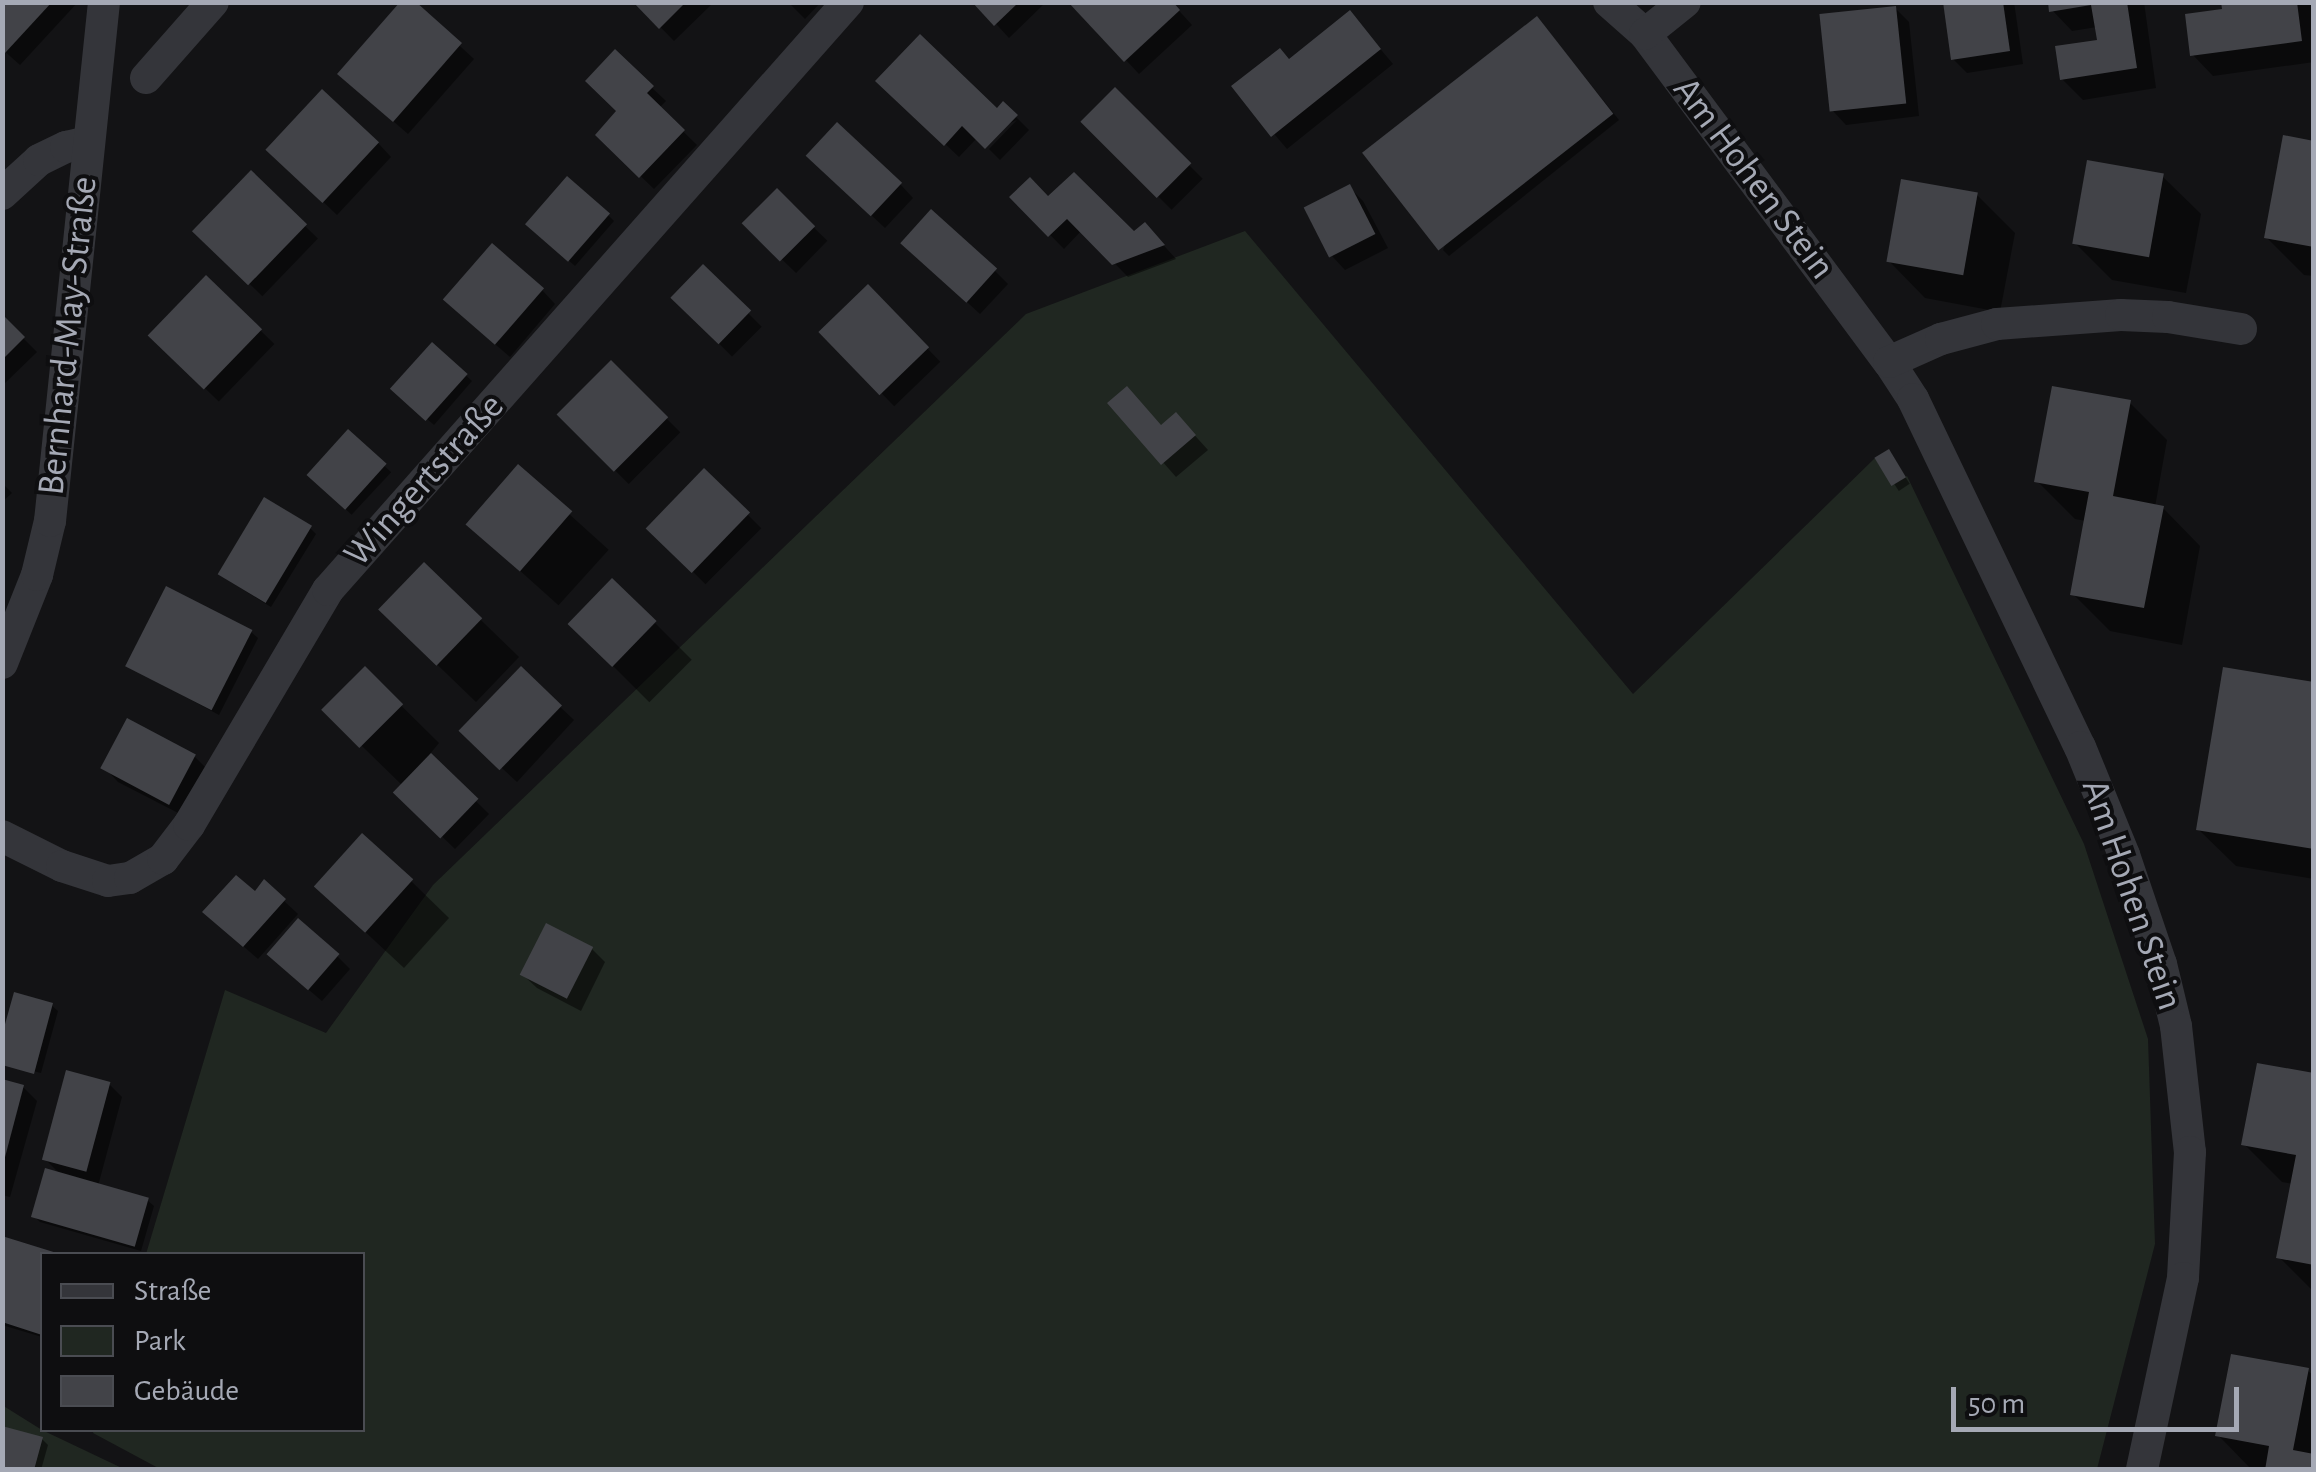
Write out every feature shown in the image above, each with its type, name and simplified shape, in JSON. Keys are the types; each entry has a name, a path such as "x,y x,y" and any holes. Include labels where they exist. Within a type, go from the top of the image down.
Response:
{"street":[{"name":"Bernhard-May-Straße","path":"2,663 38,575 50,521 104,2"},
{"path":"146,78 213,2"},
{"name":"Wingertstraße","path":"2,836 74,871 108,881 130,878 163,859 189,824 328,590 848,2"},
{"name":"Am Hohen Stein","path":"1609,2 1644,34 1890,362 1913,399 2080,747 2124,855 2161,964 2176,1026 2189,1136 2189,1215 2174,1333 2142,1470"},
{"path":"1644,34 1685,2"},
{"path":"2,194 39,160 66,146 88,142"},
{"path":"1890,362 1941,339 1997,324 2121,315 2168,316 2240,329"}],"green space":[{"path":"1245,231 1633,694 1875,458 1892,485 1907,476 2084,844 2148,1039 2155,1244 2097,1469 162,1470 93,1433 365,1432 365,1252 147,1252 225,990 326,1033 433,885 1026,314"},
{"path":"2,1405 40,1432 124,1469 3,1469"}],"building":[{"path":"2,2 52,2 5,53 2,51"},
{"path":"400,2 416,2 462,43 393,122 337,74"},
{"path":"633,2 686,2 659,29"},
{"path":"972,2 1019,2 994,26"},
{"path":"1068,2 1173,2 1180,10 1124,62"},
{"path":"1943,2 2003,2 2010,51 1951,60"},
{"path":"2048,2 2127,2 2137,68 2060,80 2055,46 2097,40 2091,5 2049,12"},
{"path":"2221,2 2297,2 2302,41 2190,56 2185,14 2222,9"},
{"path":"1896,6 1906,103 1830,112 1819,14"},
{"path":"1350,10 1381,49 1271,137 1231,86 1280,48 1289,59"},
{"path":"1537,16 1613,114 1438,250 1362,153"},
{"path":"920,34 997,108 1003,101 1018,115 985,149 962,126 944,146 875,81"},
{"path":"615,49 654,86 647,93 685,130 639,178 595,135 616,111 585,81"},
{"path":"1115,87 1191,163 1157,198 1080,122"},
{"path":"322,89 379,142 322,203 265,150"},
{"path":"837,122 902,183 871,216 806,156"},
{"path":"2283,135 2314,141 2314,247 2264,238"},
{"path":"2087,160 2164,174 2149,257 2072,244"},
{"path":"251,170 307,224 248,285 192,231"},
{"path":"1074,172 1134,231 1145,222 1165,245 1112,265 1067,219 1048,237 1009,197 1030,177 1048,196"},
{"path":"567,176 610,213 568,262 525,224"},
{"path":"1901,179 1978,193 1963,275 1886,262"},
{"path":"1350,184 1375,234 1329,258 1304,208"},
{"path":"777,188 815,226 780,262 742,223"},
{"path":"931,209 997,269 966,303 900,243"},
{"path":"492,243 544,288 495,345 443,300"},
{"path":"703,264 751,311 719,344 670,298"},
{"path":"206,275 262,329 204,390 148,335"},
{"path":"868,284 929,347 879,395 818,332"},
{"path":"2,314 25,337 2,360"},
{"path":"432,342 468,374 426,421 390,389"},
{"path":"611,360 668,417 614,472 557,414"},
{"path":"1127,386 1161,425 1176,412 1196,435 1161,465 1107,403"},
{"path":"2052,386 2131,400 2113,496 2164,506 2144,608 2070,595 2089,492 2034,482"},
{"path":"348,429 387,464 345,510 307,475"},
{"path":"1889,449 1906,477 1891,486 1874,458"},
{"path":"518,464 572,511 520,572 466,524"},
{"path":"704,468 750,512 692,573 646,528"},
{"path":"264,497 312,526 266,603 218,574"},
{"path":"424,562 482,618 436,666 378,609"},
{"path":"612,578 657,621 612,667 568,624"},
{"path":"166,586 252,630 212,710 125,666"},
{"path":"365,666 403,704 359,748 321,710"},
{"path":"521,666 562,706 499,770 458,731"},
{"path":"2223,667 2314,682 2314,849 2196,830"},
{"path":"127,718 196,755 169,805 100,768"},
{"path":"431,753 478,799 440,838 393,793"},
{"path":"362,833 413,879 365,933 314,887"},
{"path":"236,875 255,891 264,879 286,899 243,947 202,912"},
{"path":"298,918 340,954 308,990 267,954"},
{"path":"546,923 593,947 567,999 520,975"},
{"path":"14,992 53,1003 34,1074 2,1065 2,1035"},
{"path":"2257,1063 2314,1073 2314,1265 2276,1258 2296,1155 2241,1145"},
{"path":"66,1070 110,1082 86,1172 42,1160"},
{"path":"2,1079 24,1085 4,1161 2,1161"},
{"path":"45,1168 149,1198 135,1247 31,1217"},
{"path":"2,1236 54,1252 40,1252 40,1334 2,1322"},
{"path":"2231,1354 2309,1368 2293,1450 2314,1454 2314,1470 2265,1470 2269,1446 2215,1436"},
{"path":"2,1426 43,1437 34,1470 2,1470"}]}
